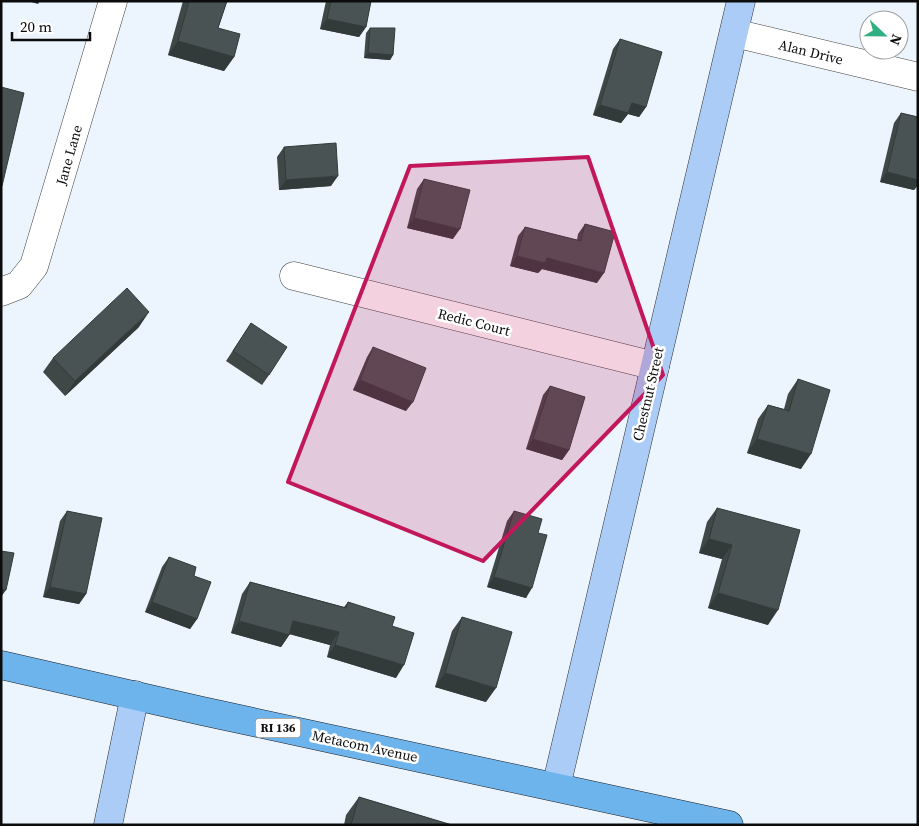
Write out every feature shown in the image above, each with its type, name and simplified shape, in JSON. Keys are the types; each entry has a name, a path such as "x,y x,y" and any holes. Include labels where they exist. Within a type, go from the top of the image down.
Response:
{"main road":[{"name":"Metacom Avenue","path":"1,665 202,711 730,825"}],"street":[{"name":"Jane Lane","path":"1,292 19,285 34,266 113,1"},
{"name":"Chestnut Street","path":"556,787 742,1"},
{"name":"Alan Drive","path":"734,33 918,77"},
{"name":"Redic Court","path":"294,276 655,366"},
{"path":"108,825 136,695"}],"highlighted area":[{"path":"588,157 663,375 483,561 288,482 410,166"}],"building":[{"path":"189,1 227,1 218,28 240,34 234,57 178,41"},
{"path":"331,1 371,1 366,27 327,19"},
{"path":"370,28 395,28 393,55 368,53"},
{"path":"620,39 662,52 646,107 632,103 628,113 600,105"},
{"path":"1,87 24,93 2,186 1,186"},
{"path":"901,113 918,117 918,180 887,172"},
{"path":"336,143 338,176 286,180 284,147"},
{"path":"424,179 470,190 460,229 414,218"},
{"path":"585,224 615,232 604,273 547,258 545,263 517,256 525,227 581,241"},
{"path":"127,288 149,312 75,381 53,358"},
{"path":"251,323 287,347 269,375 233,351"},
{"path":"373,347 426,368 413,402 360,380"},
{"path":"798,379 830,390 811,454 757,439 768,405 789,411"},
{"path":"550,386 585,397 569,450 533,439"},
{"path":"717,508 800,530 778,610 718,593 732,545 709,539"},
{"path":"67,511 102,518 86,594 50,587"},
{"path":"514,511 542,519 538,533 547,535 532,588 494,577"},
{"path":"1,551 14,553 6,590 1,589"},
{"path":"169,557 196,567 194,576 211,582 197,619 152,602"},
{"path":"250,582 346,608 348,602 395,617 392,626 414,633 404,665 335,645 339,632 293,621 289,635 239,621"},
{"path":"462,617 512,632 496,688 445,673"},
{"path":"359,797 452,825 351,825"}]}
